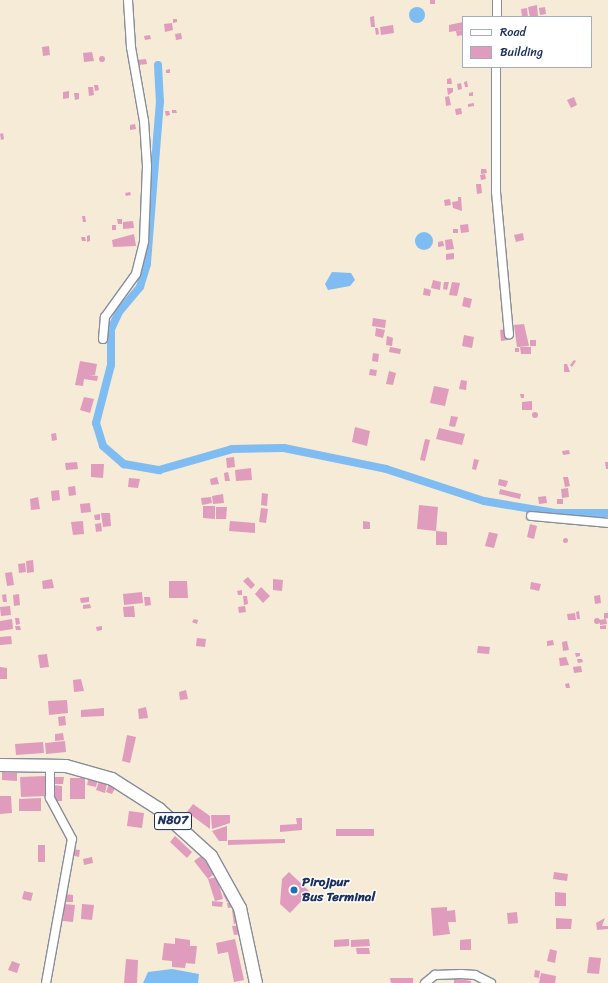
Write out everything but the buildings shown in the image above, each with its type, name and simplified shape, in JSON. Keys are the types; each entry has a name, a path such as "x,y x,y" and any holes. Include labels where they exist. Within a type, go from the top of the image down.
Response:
{"highway":[{"name":"N807","path":"0,765 66,766 112,779 160,809 211,856 240,908 256,983"}],"street":[{"path":"103,339 105,317 136,274 144,241 147,166 144,121 131,47 128,0"},
{"path":"496,0 496,16"},
{"path":"496,68 496,192 509,334"},
{"path":"531,516 608,523"},
{"path":"46,983 72,839 50,798 50,766"},
{"path":"425,983 436,975 461,974 491,983"}],"water":[{"path":"417,7 423,9 425,15 423,21 417,23 411,21 409,15 411,9"},
{"path":"424,232 430,235 433,241 430,247 424,250 418,247 415,241 418,235"},
{"path":"332,272 351,273 355,280 350,286 328,290 325,284"},
{"path":"172,969 199,974 198,983 143,983 148,972"}],"waterway":[{"path":"158,65 160,101 147,264 140,287 119,312 111,329 111,365 96,423 103,446 124,464 159,470 232,449 284,448 386,469 484,501 555,513 608,513"}],"place":[{"name":"Pirojpur Bus Terminal","path":"294,890"}]}
